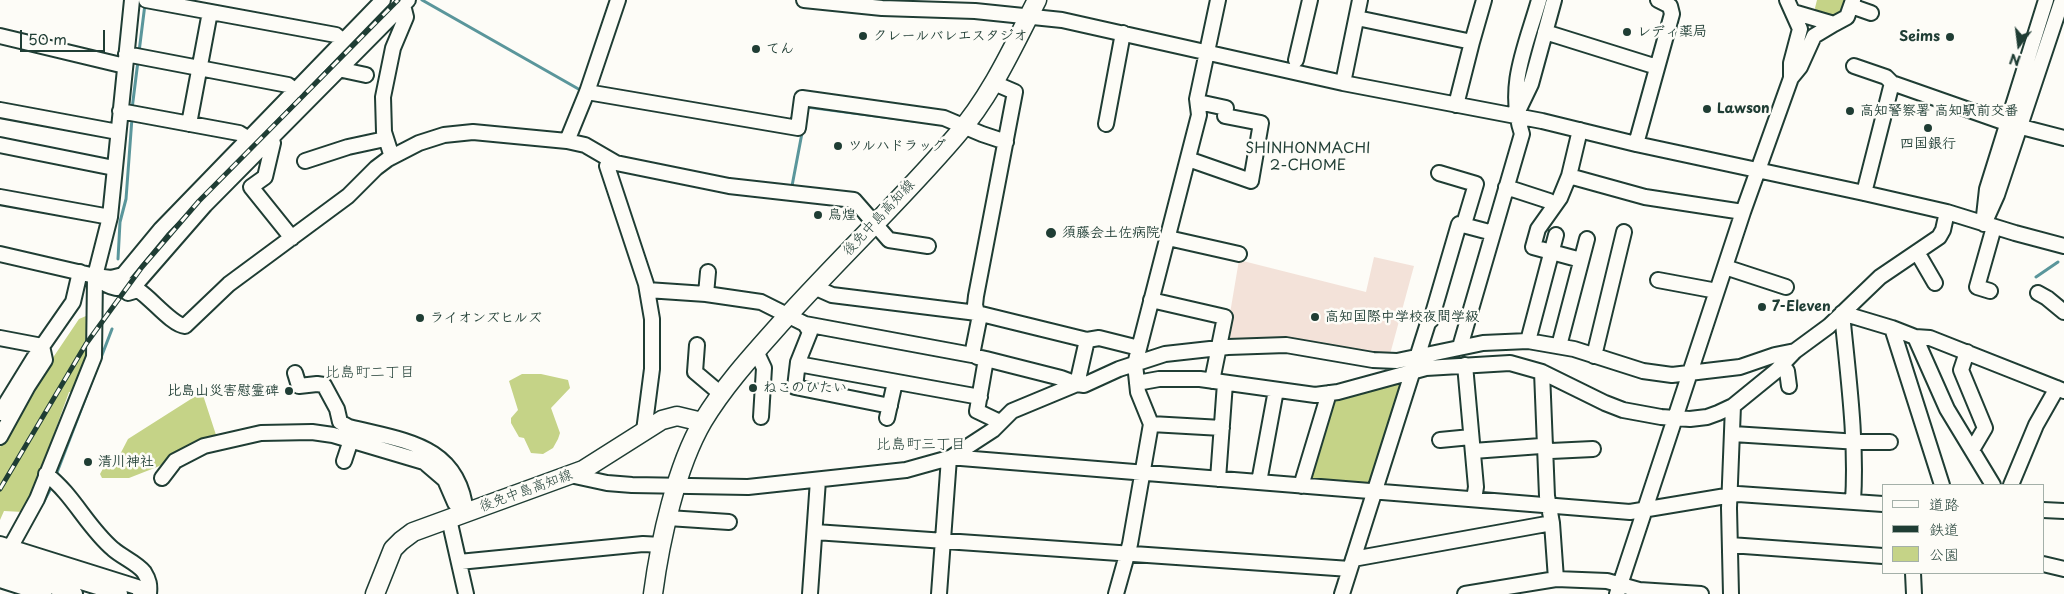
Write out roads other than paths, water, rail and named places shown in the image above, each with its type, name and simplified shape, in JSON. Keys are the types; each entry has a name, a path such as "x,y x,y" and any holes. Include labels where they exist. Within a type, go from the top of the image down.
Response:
{"main road":[{"name":"後免中島高知線","path":"653,594 668,518 677,486 702,422 730,380 964,126 994,83 1037,0"},
{"name":"後免中島高知線","path":"375,594 393,549 413,532 583,470 662,420 676,416 702,422"}],"street":[{"path":"3,550 37,499 94,357 96,276 110,217 118,132 129,113 132,58 132,0"},
{"path":"147,0 336,35 344,40"},
{"path":"567,141 588,92 618,0"},
{"path":"804,0 975,11 1062,20 1343,83 1516,116 1864,193 1947,212 2064,246"},
{"path":"1116,594 1128,553 1151,424 1138,392 1135,364 1199,115 1197,99 1218,0"},
{"path":"1296,60 1310,0"},
{"path":"1343,83 1360,0"},
{"path":"1456,105 1484,0"},
{"path":"1460,347 1522,134 1516,116 1516,79 1539,0"},
{"path":"1516,116 1531,84 1554,0"},
{"path":"1636,144 1672,14 1670,6 1658,0"},
{"path":"1990,292 1977,287 1989,225 1998,195 2013,125 2046,0"},
{"path":"0,254 96,276 111,278 123,274 161,229 296,91 344,40 376,2"},
{"path":"2013,125 2062,2"},
{"path":"96,276 107,286 123,288 141,280 177,236 265,143 405,3"},
{"path":"392,157 385,139 383,97 393,48 406,17 405,3"},
{"path":"1790,78 1800,67 1814,36 1847,16 1852,3 1871,13"},
{"path":"1790,6 1834,24"},
{"path":"1619,590 1742,212 1790,78 1791,63 1800,29 1790,6"},
{"path":"189,124 210,12"},
{"path":"1357,18 1472,42"},
{"path":"1545,32 1657,67"},
{"path":"1106,124 1123,33"},
{"path":"0,36 200,68 288,85 296,91"},
{"path":"1854,66 1886,78 1892,84 2013,125 2064,138"},
{"path":"338,69 366,76"},
{"path":"972,355 978,320 975,305 977,287 1015,92 994,83"},
{"path":"1864,193 1892,84"},
{"path":"588,92 798,128 802,98 944,118 1006,142"},
{"path":"1188,160 1251,181 1261,123 1225,116 1226,108 1203,103 1198,107"},
{"path":"0,110 118,132"},
{"path":"129,113 239,133 265,143 273,143 265,177 251,187 292,238"},
{"path":"1580,130 1569,176 1560,198 1538,229 1533,247 1582,260"},
{"path":"123,288 128,294 138,290 147,295 176,324 185,326 229,284 348,196 376,168 392,157 419,143 436,138 473,132 567,141 584,145 616,163 729,186 854,200 889,240 928,246"},
{"path":"305,161 348,147 385,139"},
{"path":"0,145 114,168"},
{"path":"610,160 607,166 646,290 652,319 653,360 644,431"},
{"path":"1440,173 1476,184 1464,224"},
{"path":"1569,176 1645,197 1742,212"},
{"path":"1506,188 1548,201 1554,206"},
{"path":"0,197 110,217"},
{"path":"1137,383 1159,379 1218,382 1315,395 1414,371 1465,365 1510,363 1542,372 1614,407 1639,414 1675,418 1707,417 1733,406 1782,365 1795,351 1828,326 1880,277 1939,237 1943,230 1947,212"},
{"path":"1342,594 1376,492 1428,323 1431,320 1459,224 1493,232"},
{"path":"1594,356 1624,232"},
{"path":"1528,342 1556,235"},
{"path":"1168,238 1238,254"},
{"path":"1558,346 1587,239"},
{"path":"1917,252 1935,284"},
{"path":"1724,267 1786,286"},
{"path":"1,409 73,302 80,272"},
{"path":"706,294 708,272"},
{"path":"1658,280 1717,291"},
{"path":"814,287 832,295 977,313 1087,340 1099,338 1139,348"},
{"path":"646,290 706,294 761,302 805,324 972,355 1084,385 1135,364 1166,354 1220,348 1286,345 1374,360 1397,361 1494,341 1528,342 1558,346 1643,371 1672,374 1740,366 1774,355 1795,351"},
{"path":"2038,293 2064,312"},
{"path":"1152,300 1225,317 1220,348 1218,382 1222,428 1218,479"},
{"path":"1842,313 1915,337 1930,338 2061,389 2036,425 2011,484"},
{"path":"1842,313 1853,442 1854,502"},
{"path":"805,324 810,332 798,364 795,387 888,412 895,382"},
{"path":"1892,328 1942,484"},
{"path":"1915,337 1947,409 1992,484"},
{"path":"0,338 42,346"},
{"path":"1077,384 1087,340"},
{"path":"0,437 28,386 45,360 42,346"},
{"path":"697,346 695,372 721,394"},
{"path":"756,351 764,368 761,417"},
{"path":"1967,352 1961,370 1985,428 1972,450"},
{"path":"986,359 977,411 1000,422"},
{"path":"798,364 980,397"},
{"path":"1465,365 1476,487 1474,499"},
{"path":"1782,365 1787,371 1789,386"},
{"path":"1542,372 1545,449 1556,579"},
{"path":"295,373 299,386 324,385 337,409 340,422 349,427 419,445 437,455 454,474 464,498 466,513"},
{"path":"570,475 607,483 748,487 906,470 949,458 993,430 1012,411 1077,384"},
{"path":"1259,482 1276,390"},
{"path":"1301,486 1329,393"},
{"path":"1731,594 1730,496 1733,406"},
{"path":"1151,424 1222,428"},
{"path":"162,478 175,461 183,455 204,446 261,433 312,432 333,435 413,457 424,462 445,480 455,503 466,513"},
{"path":"1733,434 1853,442 1890,442"},
{"path":"344,461 350,440"},
{"path":"1440,440 1472,444 1541,446 1551,451 1593,449"},
{"path":"949,458 1630,512 1738,494 1882,504"},
{"path":"939,594 949,458"},
{"path":"46,474 58,482 95,531 113,549 143,570 150,586 149,594"},
{"path":"810,594 818,480"},
{"path":"2044,510 2064,511"},
{"path":"668,518 728,522"},
{"path":"449,519 466,594"},
{"path":"815,532 1128,553 1352,564 1552,523"},
{"path":"459,562 643,544 662,545"},
{"path":"1730,546 1882,556"},
{"path":"3,550 120,594"},
{"path":"3,550 137,587 142,594"},
{"path":"2044,564 2064,568"},
{"path":"0,569 75,594"},
{"path":"1913,574 1914,594"},
{"path":"1464,594 1556,579 1606,581 1619,590 1701,594"},
{"path":"0,580 44,594"}],"waterway":[{"path":"422,0 582,91"},
{"path":"139,52 145,4"},
{"path":"132,109 138,61"},
{"path":"806,110 807,107 914,121"},
{"path":"118,259 120,222 126,199 132,118"},
{"path":"792,186 802,133"},
{"path":"2036,277 2058,262"},
{"path":"56,475 112,329"},
{"path":"43,503 52,486"}],"railway":[{"path":"0,489 86,344 142,267 199,201 398,0"}],"place":[{"name":"レディ薬局","path":"1627,32"},
{"name":"クレールバレエスタジオ","path":"863,36"},
{"name":"Seims","path":"1950,37"},
{"name":"てん","path":"756,49"},
{"name":"Lawson","path":"1707,109"},
{"name":"高知警察署 高知駅前交番","path":"1850,111"},
{"name":"四国銀行","path":"1928,128"},
{"name":"ツルハドラッグ","path":"838,146"},
{"name":"鳥煌","path":"818,215"},
{"name":"須藤会土佐病院","path":"1051,233"},
{"name":"7-Eleven","path":"1762,307"},
{"name":"高知国際中学校夜間学級","path":"1315,317"},
{"name":"ライオンズヒルズ","path":"420,318"},
{"name":"ねこのひたい","path":"753,388"},
{"name":"比島山災害慰霊碑","path":"289,391"},
{"name":"清川神社","path":"88,462"}],"district":[{"name":"SHINHONMACHI 2-CHOME","path":"1308,158"},
{"name":"比島町二丁目","path":"370,373"},
{"name":"比島町三丁目","path":"921,445"}]}
